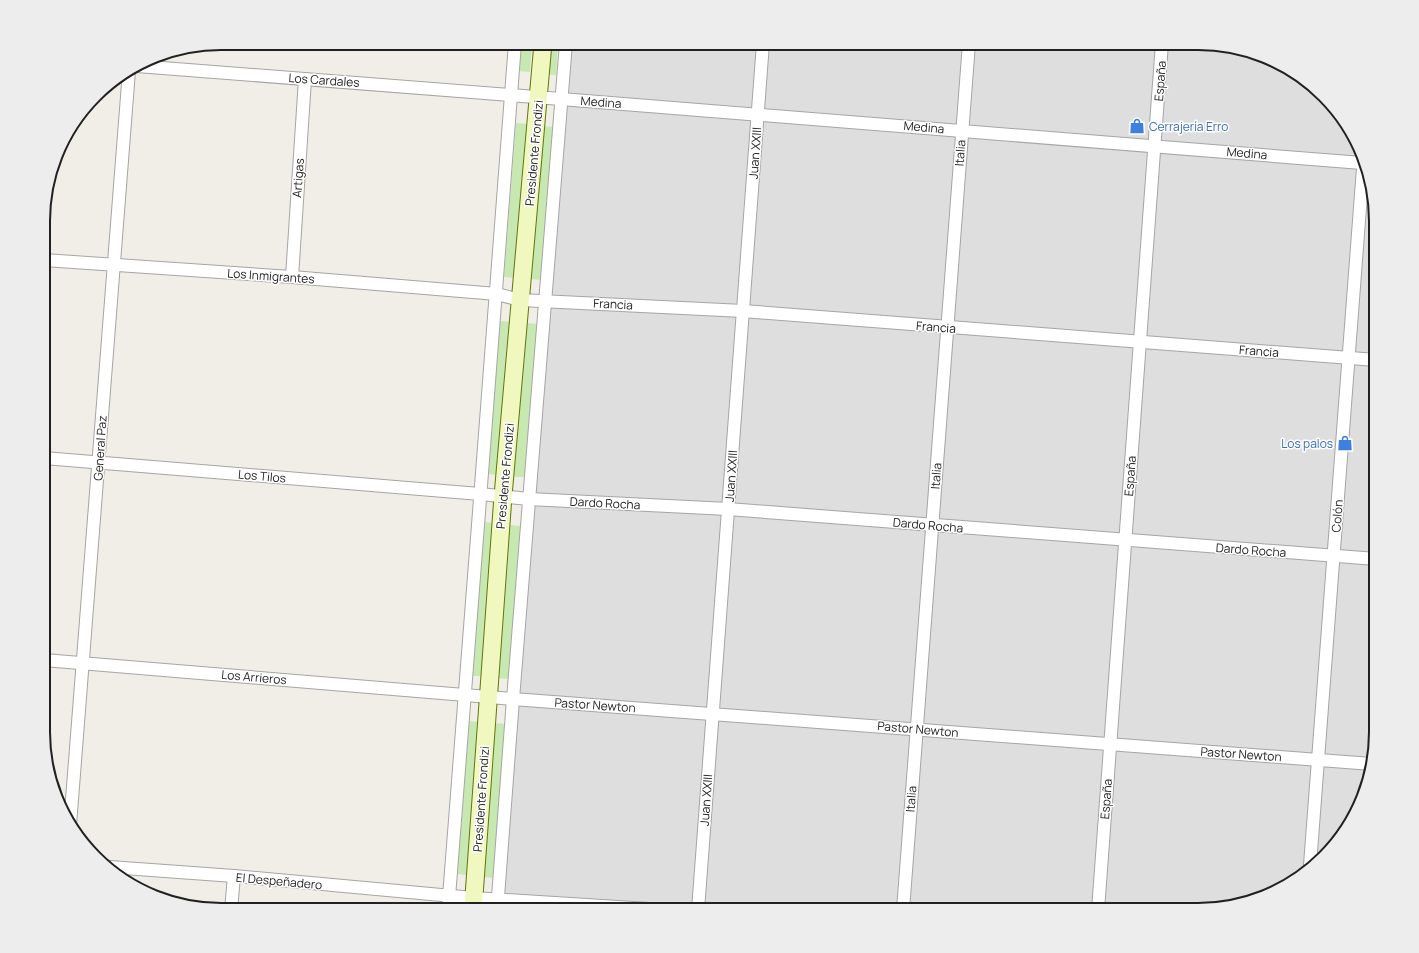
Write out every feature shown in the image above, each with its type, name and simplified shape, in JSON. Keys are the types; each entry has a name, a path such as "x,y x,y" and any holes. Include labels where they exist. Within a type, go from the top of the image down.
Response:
{"main road":[{"name":"Presidente Frondizi","path":"474,903 503,496 542,50"}],"street":[{"name":"Presidente Frondizi","path":"448,903 497,294 514,50"},
{"name":"Presidente Frondizi","path":"498,903 512,698 565,50"},
{"name":"Juan XXIII","path":"699,903 763,50"},
{"name":"Italia","path":"904,903 968,50"},
{"name":"España","path":"1099,903 1162,50"},
{"name":"Los Cardales","path":"147,67 511,95"},
{"name":"General Paz","path":"71,814 129,77"},
{"name":"Artigas","path":"292,278 305,79"},
{"name":"Medina","path":"511,95 1358,162"},
{"name":"Colón","path":"1310,862 1363,174"},
{"name":"Los Inmigrantes","path":"50,260 497,294"},
{"name":"Francia","path":"497,294 520,300 743,312 1369,359"},
{"name":"Los Tilos","path":"50,458 480,494"},
{"name":"Dardo Rocha","path":"480,494 529,499 728,509 1125,541 1369,558"},
{"name":"Los Arrieros","path":"50,660 464,694"},
{"name":"Pastor Newton","path":"464,694 1366,764"},
{"name":"El Despeñadero","path":"116,867 234,876 449,896 471,903"},
{"path":"232,903 234,876"}],"shaded area":[{"path":"565,50 1210,50 1232,53 1264,63 1284,73 1302,85 1327,108 1346,135 1356,155 1366,187 1369,209 1369,744 1366,766 1356,798 1346,818 1334,836 1311,861 1284,880 1264,890 1232,900 1210,903 498,903"}],"green space":[{"path":"520,50 532,50 530,72 518,71"},
{"path":"546,50 558,50 556,75 544,74"},
{"path":"516,123 528,124 516,278 504,277"},
{"path":"542,126 554,127 542,280 530,279"},
{"path":"500,321 512,322 500,475 488,474"},
{"path":"526,323 538,324 526,477 514,477"},
{"path":"483,522 495,523 483,676 471,676"},
{"path":"509,525 521,526 509,679 497,678"},
{"path":"467,721 480,722 468,875 456,874"},
{"path":"494,723 506,724 494,878 482,877"}],"place":[{"name":"Cerrajería Erro","path":"1137,126"},
{"name":"Los palos","path":"1345,443"}]}
